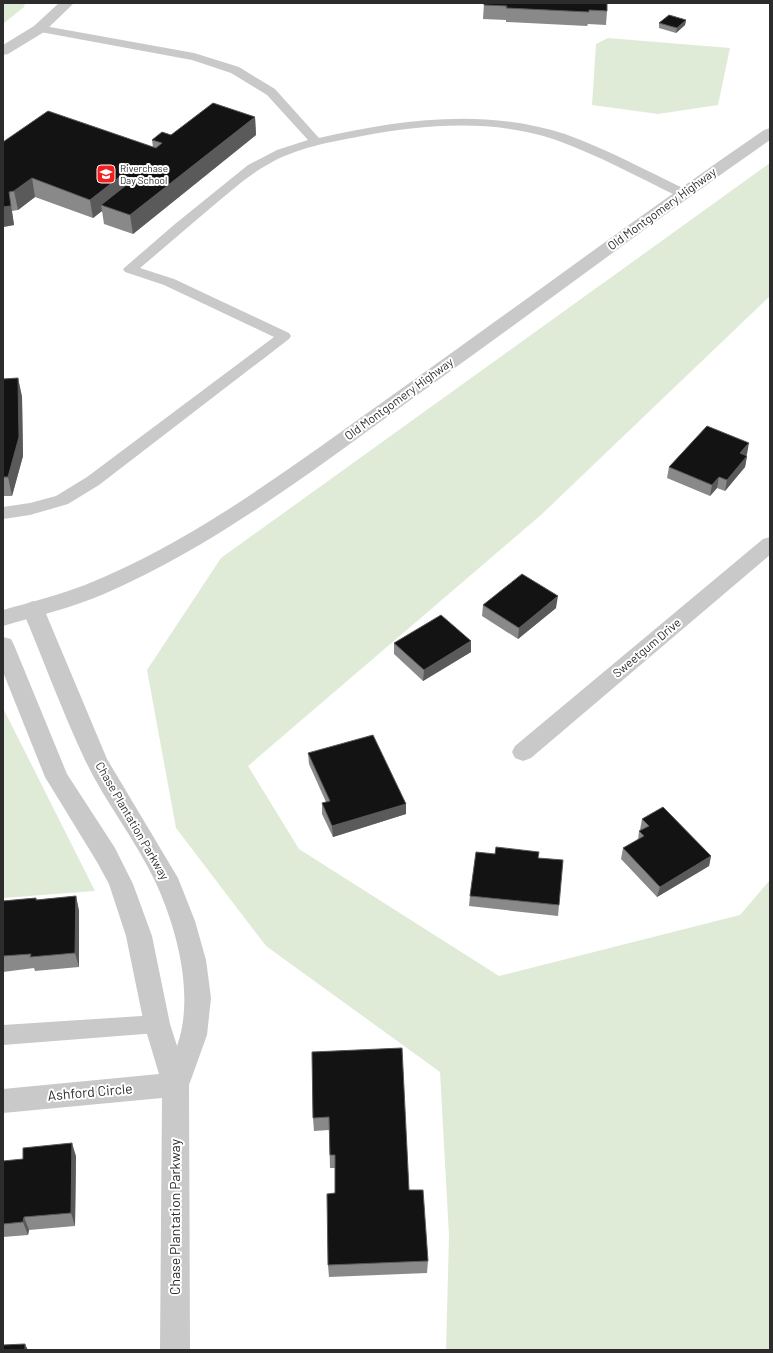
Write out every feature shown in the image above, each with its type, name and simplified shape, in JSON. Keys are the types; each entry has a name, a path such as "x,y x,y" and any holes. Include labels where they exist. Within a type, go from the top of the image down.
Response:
{"street":[{"path":"3,51 39,29 67,3"},
{"name":"Old Montgomery Highway","path":"3,618 95,589 184,545 231,516 413,390 682,193 770,133"},
{"name":"Sweetgum Drive","path":"523,752 770,544"},
{"name":"Chase Plantation Parkway","path":"33,609 97,761 166,878 183,921 193,960 198,998 194,1035 176,1085"},
{"name":"Chase Plantation Parkway","path":"3,645 57,777 106,855 121,884 139,936 158,1024 176,1085 174,1350"},
{"name":"Ashford Circle","path":"3,1101 176,1085"}],"lane":[{"path":"39,29 194,57 235,70 271,92 316,142"},
{"path":"3,513 30,509 62,500 93,481 284,336 169,282 130,269 253,168 269,158 296,148 338,136 412,124 472,123 507,126 537,131 560,137 682,193"},
{"path":"3,1035 158,1024"}],"green space":[{"path":"3,3 25,3 24,7 3,24"},
{"path":"608,38 730,48 718,105 658,114 592,105 596,44"},
{"path":"770,163 770,296 542,514 248,766 299,849 499,976 740,915 770,880 770,1350 446,1350 449,1236 440,1072 266,946 176,828 147,670 221,558"},
{"path":"3,708 95,891 3,898"}],"building":[{"path":"484,3 607,3 607,11 589,10 589,12 506,8 507,6 484,5"},
{"path":"669,15 686,20 677,28 659,23"},
{"name":"Riverchase Day School","path":"213,103 255,117 130,215 101,205 134,179 122,175 90,200 32,178 14,191 9,192 11,206 3,207 3,142 48,111 156,148 162,143 152,140 162,132 171,135"},
{"path":"18,378 19,437 8,477 3,477 3,379"},
{"path":"707,426 749,443 740,453 747,456 727,480 719,477 712,485 669,467"},
{"path":"522,574 558,596 519,628 483,605"},
{"path":"441,615 471,641 424,670 394,643"},
{"path":"373,735 406,804 332,826 322,803 330,801 308,753"},
{"path":"663,807 711,856 660,887 623,848 644,836 639,831 649,826 642,819"},
{"path":"496,847 539,852 538,858 563,860 559,905 470,896 476,852 495,854"},
{"path":"76,896 75,953 30,957 31,954 3,956 3,901 36,898 36,900"},
{"path":"402,1048 409,1190 423,1190 428,1261 328,1265 327,1194 335,1193 335,1155 330,1155 329,1117 313,1118 312,1052"},
{"path":"72,1143 71,1213 24,1217 23,1222 3,1224 3,1161 23,1159 23,1148"},
{"path":"25,1344 25,1350 3,1350 3,1345"}],"place":[{"name":"Riverchase Day School","path":"106,174"}]}
